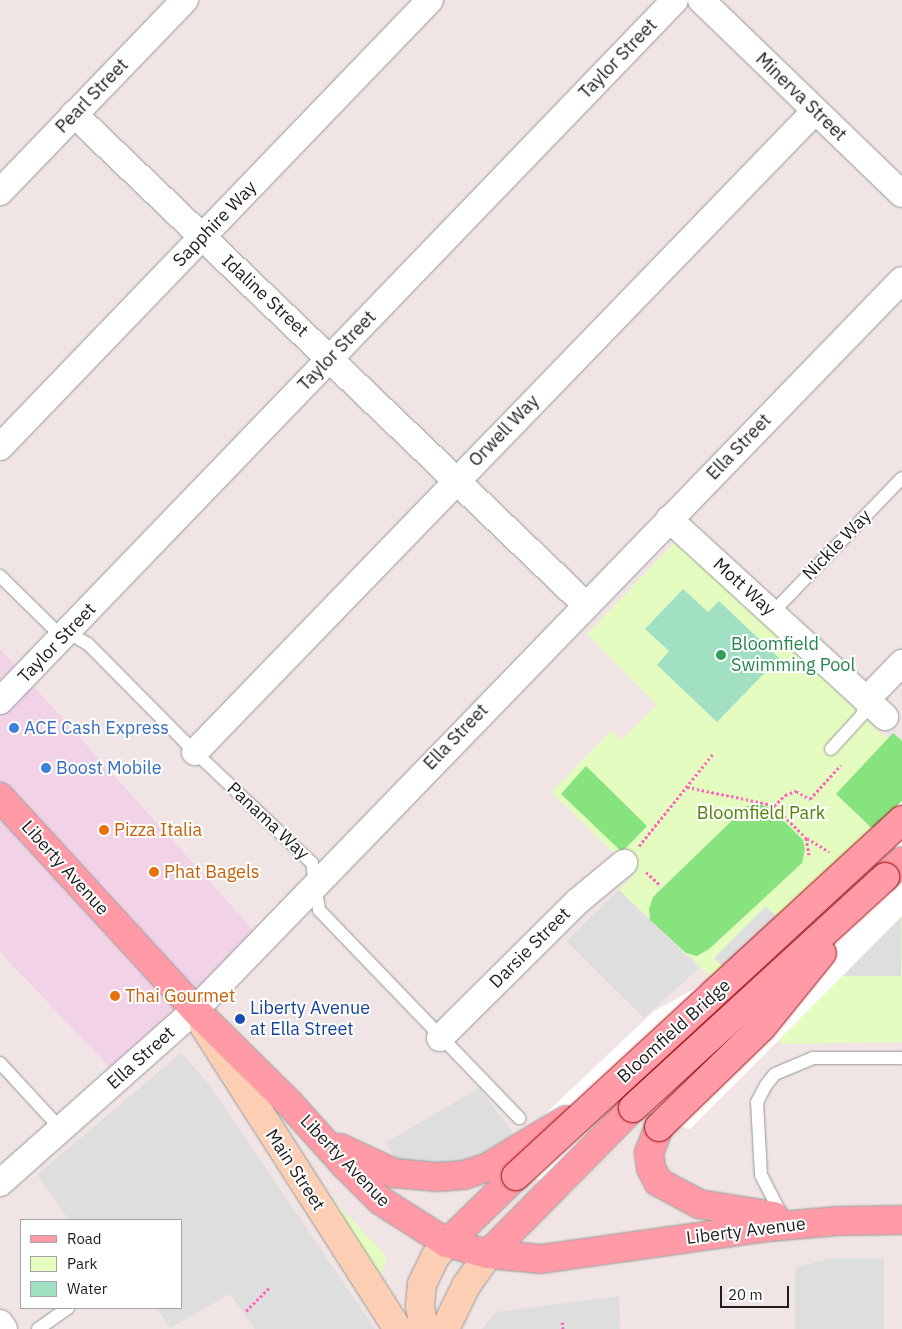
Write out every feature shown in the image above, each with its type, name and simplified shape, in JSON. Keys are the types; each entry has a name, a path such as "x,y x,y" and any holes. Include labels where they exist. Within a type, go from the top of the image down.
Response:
{"main road":[{"name":"Liberty Avenue","path":"0,797 195,1010 290,1104 381,1201 447,1243 488,1254 541,1259 787,1221"},
{"name":"Bloomfield Bridge","path":"447,1243 511,1167 597,1101 902,820"},
{"name":"Bloomfield Bridge","path":"488,1254 632,1108 894,869"},
{"path":"894,869 762,1027 660,1127 648,1153 651,1168 658,1182 699,1204 787,1221 902,1220"},
{"name":"Main Street","path":"195,1010 398,1329"},
{"path":"290,1104 345,1152 394,1173 437,1177 464,1175 511,1167"},
{"path":"424,1329 420,1306 422,1284 435,1257 447,1243"},
{"path":"445,1329 466,1286 488,1254"}],"street":[{"name":"Pearl Street","path":"0,192 185,0"},
{"name":"Sapphire Way","path":"0,447 430,0"},
{"name":"Taylor Street","path":"0,701 674,0"},
{"name":"Minerva Street","path":"701,0 902,194"},
{"name":"Orwell Way","path":"195,752 815,111"},
{"name":"Idaline Street","path":"74,114 331,358 456,482 585,604"},
{"name":"Ella Street","path":"0,1183 195,1010 585,604 902,280"},
{"name":"Mott Way","path":"669,519 885,717"},
{"path":"866,700 902,663"},
{"name":"Darsie Street","path":"440,1038 578,901 624,863"},
{"path":"0,1324 4,1329"}],"lane":[{"name":"Nickle Way","path":"772,612 902,478"},
{"name":"Panama Way","path":"0,576 64,634 88,644 195,752 312,863 316,882 318,910 519,1118"},
{"path":"831,749 862,715 866,700"},
{"path":"787,1221 762,1175 757,1102 766,1085 775,1074 813,1058 902,1058"},
{"path":"0,1063 62,1129"},
{"path":"38,1329 67,1309"}],"path":[{"path":"624,863 712,754"},
{"path":"687,787 774,806 806,838 809,855"},
{"path":"774,806 785,795 796,791 810,799"},
{"path":"246,1311 270,1287"},
{"path":"562,1322 563,1329"}],"shaded area":[{"path":"0,649 256,933 115,1073 0,952"},
{"path":"902,845 901,976 837,976 784,1028 714,958 766,906 836,975"},
{"path":"619,890 699,968 644,1018 566,941"},
{"path":"181,1053 208,1083 375,1329 255,1329 230,1294 170,1328 158,1309 182,1309 182,1219 68,1219 37,1175"},
{"path":"479,1088 514,1134 476,1163 407,1165 395,1157 385,1143"},
{"path":"831,1258 884,1258 884,1329 795,1329 795,1268"},
{"path":"619,1296 620,1329 482,1329 496,1312"}],"green space":[{"name":"Bloomfield Park","path":"677,540 887,739 893,733 902,741 902,1042 783,1044 619,890 635,874 551,792 611,731 621,740 657,705 587,634"},
{"path":"893,733 902,741 902,804 876,832 836,794"},
{"path":"586,766 647,826 622,852 561,794"},
{"path":"759,804 771,808 803,840 805,849 802,863 709,949 697,956 686,953 650,920 649,909 653,897 747,806"},
{"path":"296,1161 387,1257 378,1284"}],"water":[{"name":"Bloomfield Swimming Pool","path":"683,589 708,612 719,601 779,658 717,722 657,665 669,651 645,629"}],"pier":[{"path":"902,801 902,916 690,1129 646,1118 567,1196 496,1156 526,1132 653,1012 706,982"}],"place":[{"name":"Bloomfield Swimming Pool","path":"721,655"},
{"name":"ACE Cash Express","path":"14,728"},
{"name":"Boost Mobile","path":"46,768"},
{"name":"Pizza Italia","path":"104,830"},
{"name":"Phat Bagels","path":"154,872"},
{"name":"Thai Gourmet","path":"115,996"},
{"name":"Liberty Avenue at Ella Street","path":"240,1019"}]}
